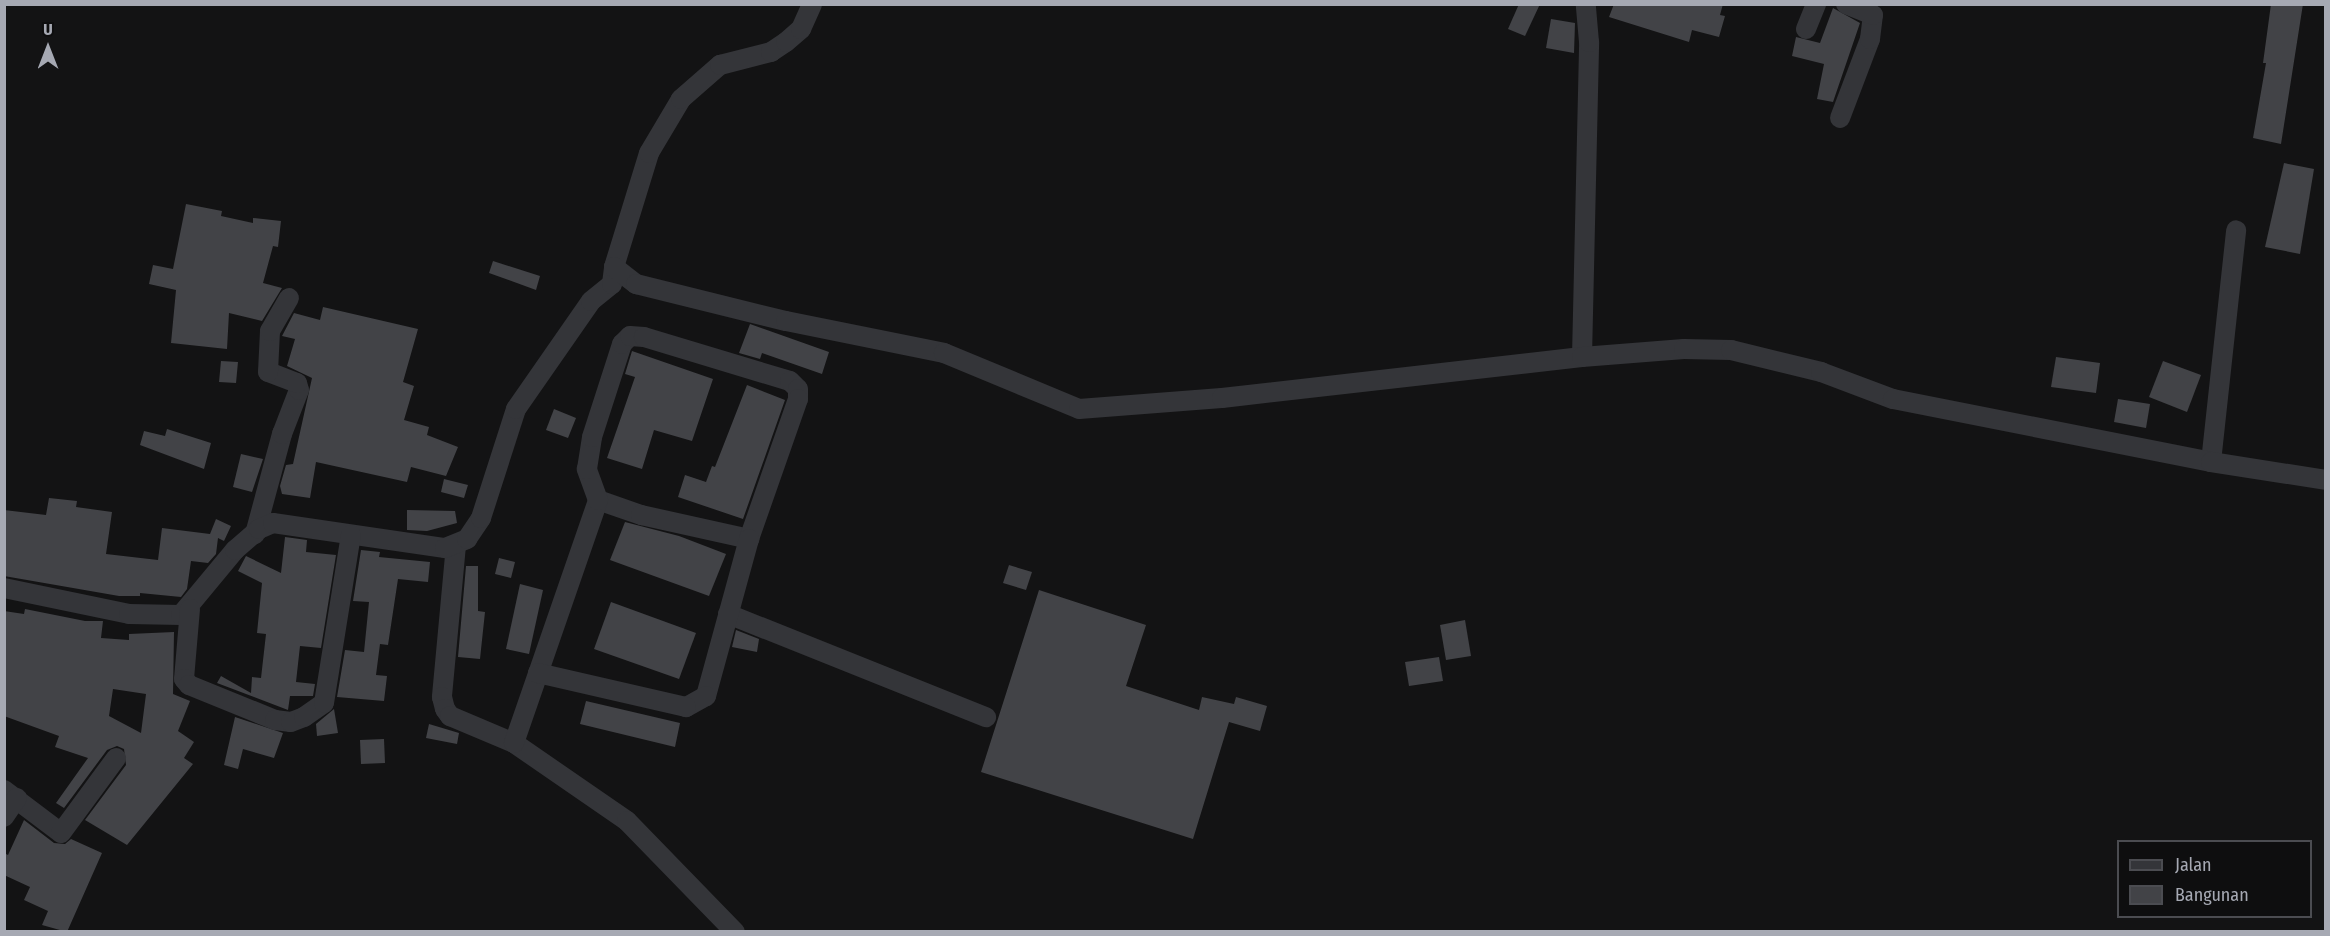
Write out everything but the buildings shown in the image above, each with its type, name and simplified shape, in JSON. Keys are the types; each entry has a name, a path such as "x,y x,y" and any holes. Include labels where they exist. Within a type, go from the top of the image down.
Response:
{"street":[{"path":"4,588 129,614 181,615 190,609 235,550 273,523 445,548 467,539 481,518 516,409 591,301 612,284 614,267 649,153 681,99 720,65 771,52 786,42 801,29 812,4"},
{"path":"1582,357 1589,42 1586,4"},
{"path":"1806,28 1816,4"},
{"path":"1840,118 1870,39 1873,15 1846,4"},
{"path":"2211,462 2236,230"},
{"path":"614,267 636,284 786,321 944,353 1079,409 1222,398 1582,357 1684,349 1758,354 1893,399 2211,462 2325,480"},
{"path":"255,534 275,456 299,390 297,383 268,372 270,331 289,298"},
{"path":"513,743 598,500 587,469 592,437 622,344 630,336 644,337 790,381 798,389 749,539 706,696 699,704 686,707 538,674"},
{"path":"598,500 641,515 749,539"},
{"path":"190,609 184,679 189,684 275,720 291,722 304,717 324,703 351,535"},
{"path":"456,545 442,697 445,709 450,716 513,743 627,821 735,932"},
{"path":"728,614 986,717"},
{"path":"4,817 11,794 61,833 116,758"}]}
